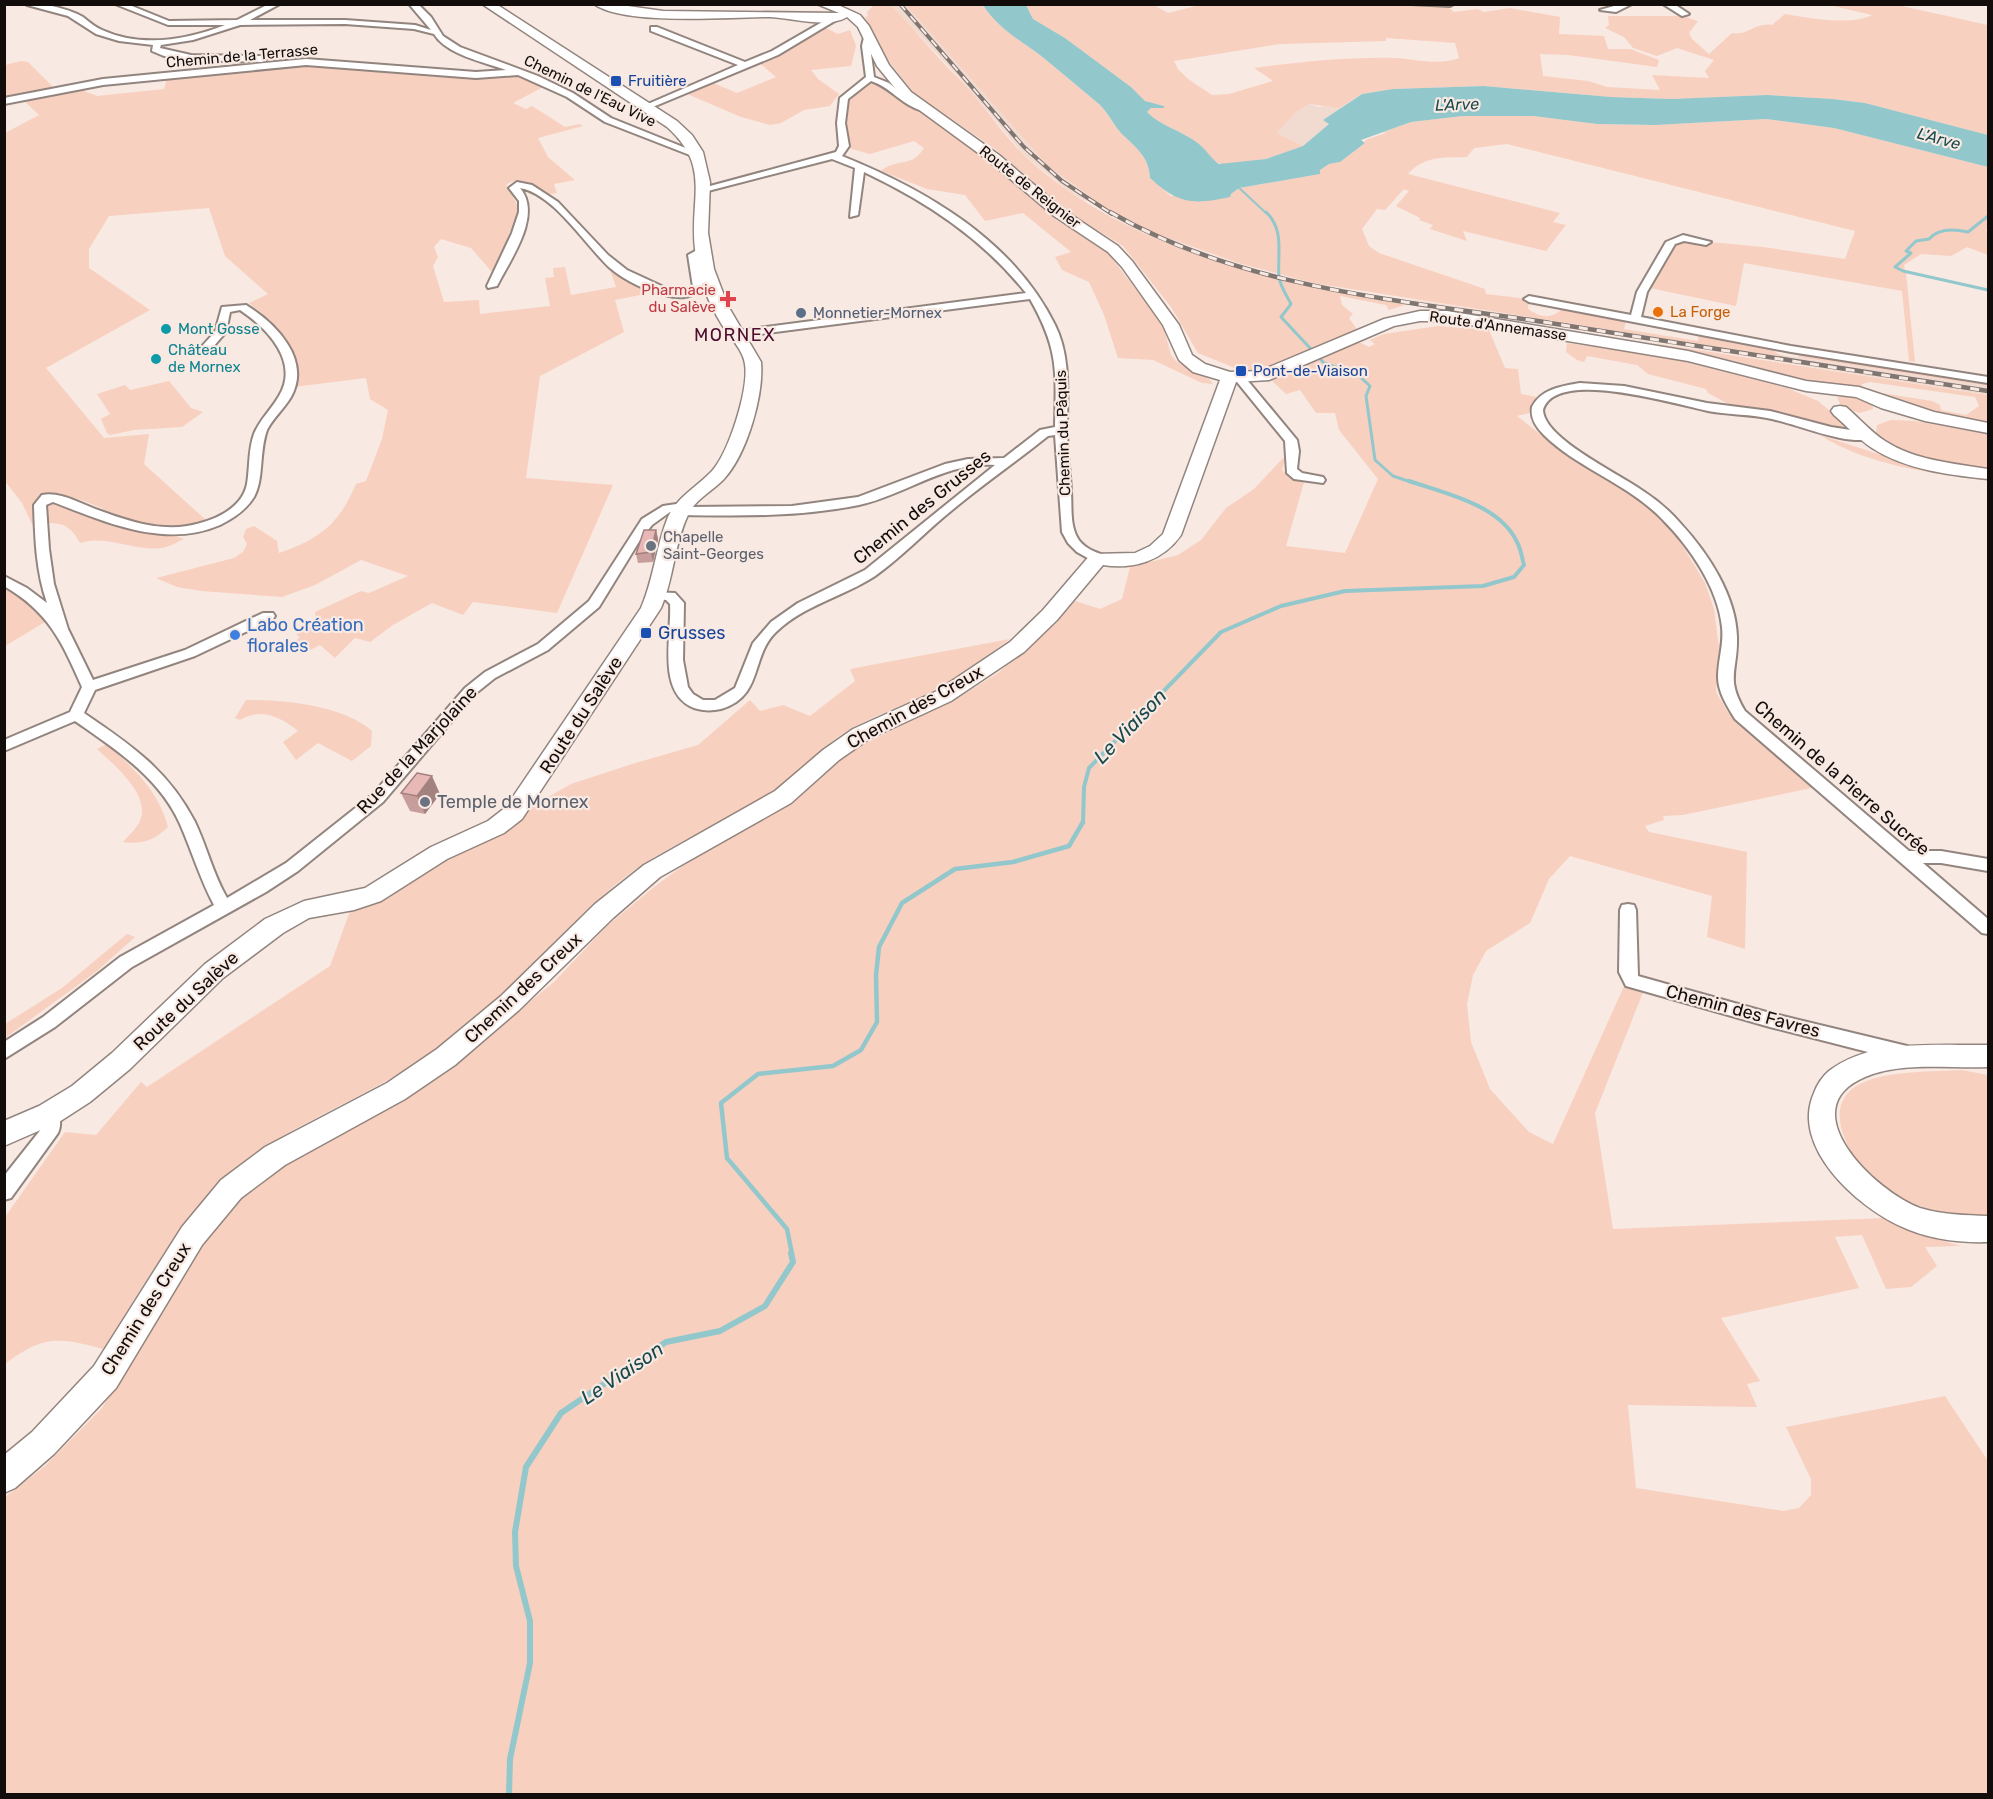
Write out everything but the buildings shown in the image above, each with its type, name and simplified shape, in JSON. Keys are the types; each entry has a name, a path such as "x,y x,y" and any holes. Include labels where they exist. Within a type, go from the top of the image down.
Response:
{"main road":[{"path":"487,4 600,77 640,110 683,133 698,155 704,175 702,251 715,298 753,364 754,376 727,462 719,474 682,509"},
{"path":"599,4 635,13 665,16 759,14 816,18 845,15"},
{"name":"Route de Reignier","path":"822,4 860,22 878,58 897,85 923,108 994,158 1059,213 1113,249 1127,264 1171,325 1185,357 1206,371 1234,377"},
{"name":"Route d'Annemasse","path":"1234,377 1256,377 1281,370 1402,318 1447,316 1664,351 1774,379 1836,402 1853,416 1875,411 1931,417 1989,428"},
{"path":"1098,558 1118,561 1136,559 1152,554 1166,543 1172,535 1234,377"},
{"name":"Route d'Annemasse","path":"1836,402 1856,391 1875,411"},
{"path":"1836,402 1867,436 1884,448 1901,456 1989,474"},
{"path":"1867,436 1875,411"},
{"name":"Route du Salève","path":"4,1134 49,1114 81,1094 122,1061 214,971 274,926 304,910 354,901 373,895 439,853 506,820 531,790 636,633 657,595 682,509"},
{"name":"Chemin des Creux","path":"4,1477 43,1443 105,1377 192,1236 231,1189 275,1156 396,1091 446,1057 510,1004 604,911 652,871 783,797 831,755 861,734 944,696 1017,647 1050,615 1098,558"},
{"path":"1985,1058 1885,1060 1840,1077 1831,1085 1824,1099 1822,1114 1824,1130 1831,1149 1847,1172 1872,1195 1891,1207 1932,1224 1961,1229 1989,1229"}],"street":[{"path":"119,4 158,20 191,24 331,22 416,27 436,32"},
{"path":"31,5 76,16 98,32 115,37 158,42 207,36 276,4"},
{"name":"Chemin de l'Eau Vive","path":"413,4 428,19 445,42 457,49 570,95 614,122 698,155"},
{"path":"428,19 431,4"},
{"path":"1415,4 1450,4"},
{"path":"1604,10 1616,10 1628,4"},
{"path":"1667,4 1686,15"},
{"path":"614,122 775,53 845,15"},
{"path":"654,29 745,65"},
{"path":"704,189 833,156 842,151 844,146 841,123 844,98 870,78 871,71 864,43 868,35"},
{"path":"158,42 155,49 164,53 217,58 265,59 278,65"},
{"name":"Chemin de la Terrasse","path":"4,100 111,81 322,61 476,75 518,72"},
{"path":"870,78 887,82 912,107 923,108"},
{"name":"Chemin du Pâquis","path":"833,156 895,183 985,241 1003,257 1050,324 1059,353 1061,429 1068,532 1078,548 1098,558"},
{"path":"854,215 860,166"},
{"path":"492,286 510,249 524,210 522,199 514,188 517,185 526,186 553,204 616,268 658,290 681,294 698,288 693,255 702,251"},
{"path":"1635,320 1642,292 1671,242 1683,238 1706,242"},
{"path":"736,334 1031,296"},
{"name":"Route d'Annemasse","path":"1529,299 1791,349 1989,380"},
{"path":"89,687 62,627 46,584 40,505 46,498 55,498 130,525 165,531 181,531 199,528 223,519 244,503 251,492 255,450 263,426 285,397 292,381 290,361 284,346 275,334 259,318 242,307 231,307 224,312 224,326 218,337 209,345"},
{"path":"1234,377 1291,440 1293,451 1291,470 1298,476 1319,480"},
{"name":"Chemin de la Pierre Sucrée","path":"1867,436 1844,434 1757,413 1708,407 1601,387 1575,388 1546,397 1538,404 1536,412 1542,425 1561,442 1662,509 1690,543 1711,576 1724,606 1729,627 1729,649 1724,684 1727,694 1740,715 1989,928"},
{"name":"Chemin des Grusses","path":"657,595 670,596 677,603 680,689 686,697 699,705 711,706 728,701 737,696 746,684 759,644 773,627 791,612 848,586 877,569 945,509 1044,433 1061,429"},
{"name":"Rue de la Marjolaine","path":"4,1052 50,1022 126,962 224,908 292,867 378,798 470,692 489,675 543,647 594,604 647,522 667,509 724,512 830,506 876,497 928,475 968,462 992,459 1007,462"},
{"path":"4,580 27,592 45,606 62,627"},
{"path":"4,746 76,715 89,687 190,653 268,616"},
{"path":"76,715 132,753 172,795 188,824 209,881 224,908"},
{"path":"1907,857 1941,857 1989,865"},
{"name":"Chemin des Favres","path":"1628,910 1628,972 1632,981 1770,1020 1923,1058"},
{"path":"4,1192 49,1133 52,1126 49,1114"}],"shaded area":[{"path":"1204,4 1404,4 1446,6 1454,12 1478,9 1484,12 1510,8 1560,17 1559,34 1604,36 1608,49 1630,49 1659,60 1657,67 1568,55 1540,54 1543,76 1588,81 1607,87 1660,90 1652,75 1709,78 1705,71 1714,60 1677,48 1657,56 1633,48 1624,37 1605,28 1609,25 1608,16 1682,16 1698,21 1689,33 1692,39 1709,54 1732,33 1743,33 1761,25 1772,25 1785,14 1842,21 1872,15 1829,5 1897,5 1988,25 1988,135 1865,103 1833,99 1767,95 1671,99 1611,97 1484,86 1393,89 1361,94 1340,108 1309,104 1297,111 1277,133 1303,146 1266,159 1225,165 1214,160 1194,140 1159,122 1147,112 1151,108 1164,108 1164,106 1145,101 1131,87 1065,38 1033,19 1026,5 1154,5 1168,13","holes":["1386,38 1455,43 1459,58 1444,62 1359,58 1254,68 1273,81 1229,94 1212,95 1188,79 1174,61 1280,44 1386,41"]},
{"path":"874,5 891,5 906,20 968,88 1026,157 1067,190 1111,217 1207,258 1258,273 1360,295 1411,303 1389,310 1386,305 1340,296 1342,305 1353,314 1349,318 1358,331 1273,368 1260,370 1235,368 1198,353 1171,307 1123,246 1065,210 995,149 914,93 887,59 865,17"},
{"path":"891,5 906,5 911,9 1048,166 1092,199 1085,201 1066,189 1024,155 965,84"},
{"path":"906,5 983,5 1004,28 1102,107 1118,130 1144,158 1150,178 1171,196 1231,194 1239,188 1320,174 1320,170 1329,164 1340,162 1365,143 1365,140 1386,133 1384,132 1411,122 1463,116 1533,116 1597,124 1655,125 1766,119 1834,128 1988,167 1988,228 1985,231 1988,231 1988,255 1967,247 1951,256 1921,254 1904,265 1905,271 1988,289 1988,291 1906,273 1915,362 1909,361 1902,291 1744,263 1736,306 1645,287 1677,239 1763,247 1845,259 1855,231 1507,144 1474,148 1467,157 1443,158 1421,163 1408,174 1560,213 1553,222 1566,225 1546,251 1463,231 1467,241 1430,229 1433,225 1419,220 1420,218 1396,206 1409,191 1404,189 1385,210 1377,209 1362,229 1369,246 1379,253 1485,289 1486,294 1529,299 1528,309 1541,316 1550,316 1562,309 1627,318 1624,329 1698,341 1699,332 1761,343 1783,357 1313,283 1238,263 1157,234 1103,206 1048,166"},
{"path":"824,27 838,34 850,30 856,46 851,66 811,70 818,79 839,94 830,106 804,110 781,123 770,125 741,117 685,93 711,82 737,93 776,77 758,62"},
{"path":"21,61 28,62 55,89 5,98 5,65"},
{"path":"302,64 477,77 519,76 545,86 513,103 526,109 532,106 565,127 580,124 583,126 538,138 548,157 575,180 554,184 557,193 549,194 542,193 522,182 517,181 506,185 519,208 495,271 491,271 471,248 441,239 434,247 438,257 433,266 444,302 479,300 480,314 550,306 545,278 554,277 553,268 565,267 571,295 616,287 610,270 615,270 640,286 645,294 615,300 624,332 540,376 526,478 613,485 557,613 473,602 463,615 432,603 393,625 370,642 355,638 335,658 320,645 304,653 291,645 300,637 296,635 316,621 315,612 361,591 369,593 408,576 361,560 315,585 282,597 201,591 177,587 156,578 234,558 243,552 247,544 243,537 246,529 254,526 277,541 279,553 317,536 343,510 356,484 366,481 382,439 388,410 370,399 366,378 294,387 294,359 286,338 271,321 249,303 268,294 225,256 209,208 109,216 89,249 89,268 150,310 46,368 104,438 149,434 144,464 207,521 189,525 151,525 121,517 72,498 48,496 36,500 33,526 22,503 5,481 5,133 39,115 22,99 79,89 97,96 164,89 167,78"},
{"path":"873,82 884,86 910,108 922,112 968,144 1016,182 1056,220 1105,249 1164,329 1171,355 1177,362 1209,379 1213,384 1202,383 1153,360 1118,358 1104,315 1089,282 1062,270 1055,257 1071,252 1023,213 985,221 965,195 927,189 881,171 893,164 909,161 919,154 924,148 914,141 870,154 848,148 845,113 850,96"},
{"path":"1309,104 1319,107 1330,105 1342,109 1326,121 1329,124 1303,146 1277,133 1297,111"},
{"path":"1414,300 1988,386 1988,395 1411,303"},
{"path":"1438,326 1489,330 1505,368 1518,369 1521,394 1537,397 1529,413 1517,416 1576,462 1644,501 1669,523 1705,583 1714,609 1719,648 1716,692 1727,711 1737,722 1812,788 1683,815 1663,816 1664,820 1645,826 1649,832 1747,852 1745,949 1707,937 1712,896 1570,856 1549,879 1530,923 1486,951 1473,975 1467,1004 1471,1042 1490,1089 1529,1132 1553,1144 1625,984 1644,990 1595,1113 1613,1229 1886,1218 1913,1232 1961,1246 1925,1247 1937,1266 1911,1287 1886,1289 1862,1235 1835,1237 1859,1288 1721,1318 1760,1381 1747,1384 1757,1407 1628,1405 1636,1488 1783,1511 1799,1508 1811,1495 1811,1479 1786,1427 1945,1396 1988,1461 1988,1794 5,1794 5,1497 45,1466 102,1408 205,1236 254,1182 455,1063 554,982 607,926 654,887 687,863 793,802 841,759 866,743 958,698 998,673 1055,624 1075,601 1100,609 1122,599 1130,567 1178,555 1201,540 1226,508 1254,489 1283,458 1285,459 1282,470 1290,477 1304,482 1286,546 1345,553 1378,479 1339,430 1335,413 1316,413 1300,390 1286,394 1271,380 1357,341 1369,347 1375,344 1370,340 1384,334"},
{"path":"1567,343 1667,357 1787,388 1818,401 1852,429 1843,430 1734,407 1708,393 1706,389 1648,374 1637,365 1587,356 1584,362 1577,360 1566,352"},
{"path":"1653,343 1988,395 1988,422 1917,409 1881,393 1932,401 1940,405 1941,410 1966,415 1979,406 1975,397 1870,382 1862,384 1861,388 1810,383 1735,361"},
{"path":"1800,353 1988,384 1988,386 1798,357"},
{"path":"169,381 191,408 203,412 182,427 134,430 110,435 107,433 101,419 110,414 97,394 125,385 130,390"},
{"path":"1847,394 1872,403 1873,409 1860,413 1842,407 1837,398"},
{"path":"1891,420 1915,421 1988,434 1988,470 1944,464 1897,450 1885,443 1876,433 1877,425"},
{"path":"1820,435 1909,464 1988,481 1901,467 1859,454"},
{"path":"51,502 125,528 170,534 184,539 165,547 152,549 100,541 80,543 67,527 48,523 47,506"},
{"path":"5,585 50,619 5,646"},
{"path":"1010,639 942,686 847,731 779,788 671,847 636,869 603,895 503,995 449,1040 390,1079 296,1128 249,1159 223,1182 178,1234 103,1349 74,1342 52,1341 30,1348 5,1364 5,1217 65,1132 96,1135 141,1082 147,1087 330,966 350,911 394,893 426,869 516,823 534,805 571,784 698,745 750,700 760,711 783,705 810,716 855,681 850,669"},
{"path":"246,700 295,703 345,715 372,731 371,746 352,761 318,743 296,760 283,742 298,731 270,715 256,714 240,720 235,718"},
{"path":"107,744 144,781 164,814 168,827 153,838 136,843 123,842 139,823 142,813 141,802 130,782 97,749"},
{"path":"127,934 135,937 97,971 5,1038 5,1024 62,988"},
{"path":"1962,1070 1988,1075 1988,1216 1952,1214 1929,1209 1886,1190 1874,1182 1863,1169 1847,1144 1842,1130 1840,1116 1842,1103 1849,1092 1862,1083 1898,1074"}],"water":[{"name":"L'Arve","path":"983,5 1026,5 1033,19 1065,38 1131,87 1145,101 1164,106 1164,108 1151,108 1147,112 1159,122 1202,146 1219,164 1266,159 1303,146 1329,124 1323,120 1362,94 1393,89 1484,86 1611,97 1671,99 1767,95 1865,103 1988,135 1988,167 1834,128 1766,119 1655,125 1597,124 1533,116 1463,116 1411,122 1361,140 1365,143 1340,162 1329,164 1320,170 1320,174 1239,188 1230,197 1217,200 1187,200 1169,193 1150,178 1144,158 1121,133 1102,107 1004,28"}],"waterway":[{"name":"Le Viaison","path":"1235,184 1267,214"},
{"name":"Le Viaison","path":"1266,212 1272,219 1278,234 1280,280 1291,304 1281,317 1324,363 1358,375 1370,386 1366,396 1375,460 1393,476 1414,483"},
{"path":"1988,216 1968,232 1947,230 1929,239 1916,241 1906,251 1911,253 1895,267 1903,271 1988,290"},
{"name":"Le Viaison","path":"1083,823 1084,787 1089,768 1221,632 1281,606 1345,591 1483,586 1514,577 1524,565 1517,542 1509,529 1498,519 1470,502 1409,481"},
{"name":"Le Viaison","path":"792,1254 787,1229 727,1158 721,1103 758,1074 833,1066 861,1050 877,1022 876,975 879,947 902,903 955,869 1013,862 1069,846 1083,822"},
{"name":"Le Viaison","path":"509,1794 510,1759 530,1663 530,1621 516,1566 515,1532 526,1467 561,1413 666,1342 720,1331 765,1306 793,1262 791,1253"}],"railway":[{"path":"900,4 1024,147 1062,181 1112,214"},
{"path":"1110,212 1161,238 1214,259 1324,288 1988,391"}],"place":[{"name":"Fruitière","path":"616,81"},
{"name":"Pharmacie du Salève","path":"728,299"},
{"name":"La Forge","path":"1658,312"},
{"name":"Monnetier-Mornex","path":"801,313"},
{"name":"Mont Gosse","path":"166,329"},
{"name":"Château de Mornex","path":"156,359"},
{"name":"Pont-de-Viaison","path":"1241,371"},
{"name":"Chapelle Saint-Georges","path":"651,546"},
{"name":"Grusses","path":"646,633"},
{"name":"Labo Création florales","path":"235,635"},
{"name":"Temple de Mornex","path":"425,802"}],"district":[{"name":"MORNEX","path":"735,335"}]}
